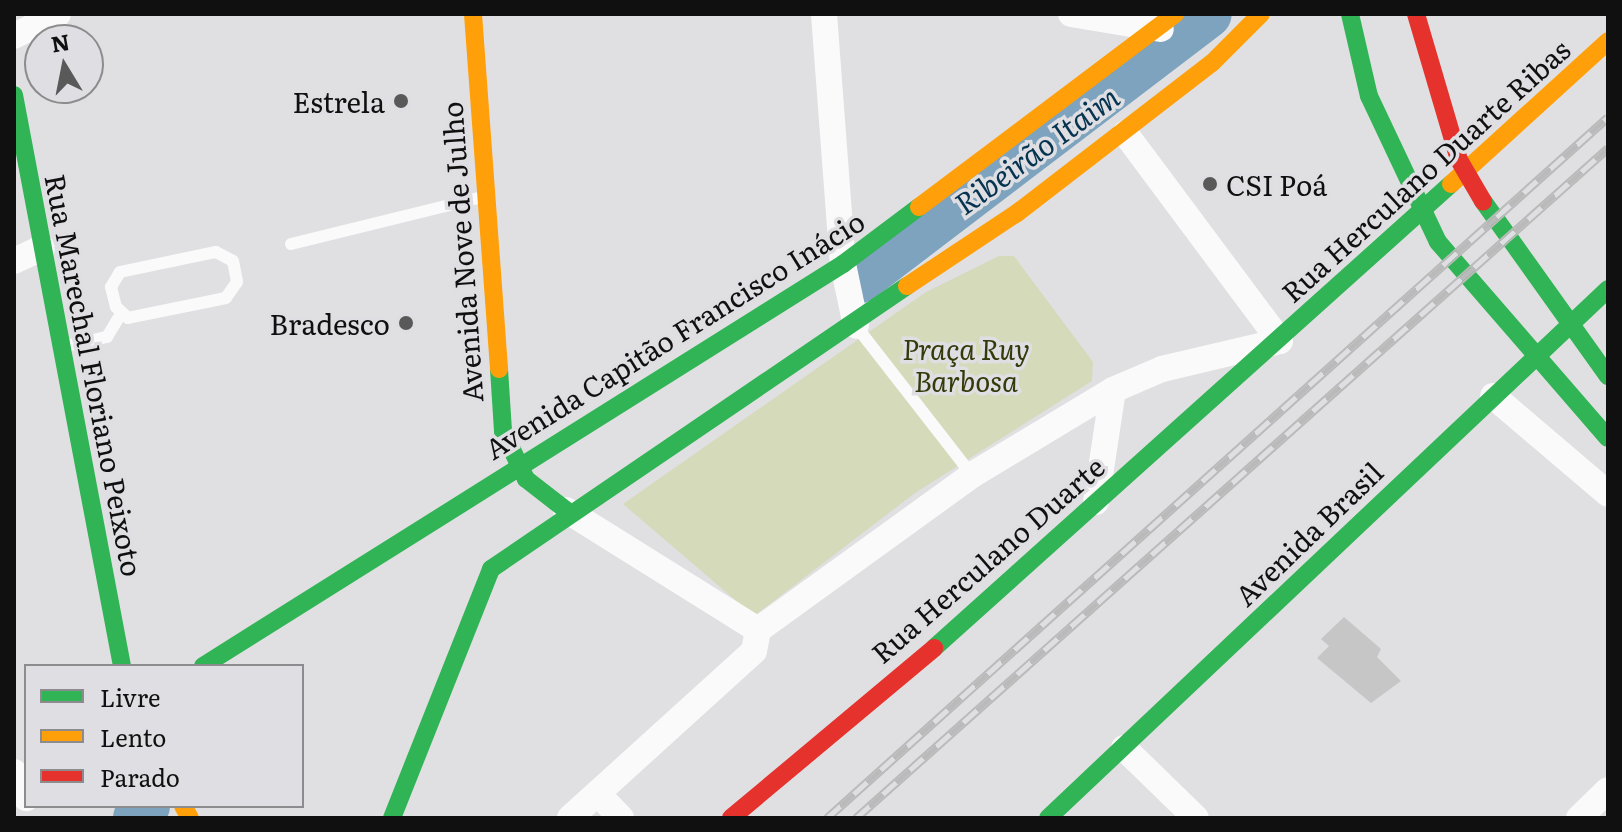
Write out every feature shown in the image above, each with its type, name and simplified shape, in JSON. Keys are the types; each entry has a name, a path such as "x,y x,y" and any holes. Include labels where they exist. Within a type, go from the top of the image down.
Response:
{"main road":[{"name":"Avenida Nove de Julho","path":"473,14 496,393 516,465"},
{"path":"392,818 491,569 566,510 856,326 1125,133 1261,14"},
{"path":"1350,14 1369,96 1438,242 1608,438"},
{"path":"1416,14 1459,160 1517,258 1608,376"},
{"name":"Avenida Capitão Francisco Inácio","path":"206,664 516,465 843,264 1168,22"},
{"name":"Rua Herculano Duarte Ribas","path":"1280,341 1608,41"},
{"name":"Rua Marechal Floriano Peixoto","path":"14,95 122,664"},
{"name":"Avenida Brasil","path":"1048,818 1608,289"},
{"path":"1582,314 1608,308"},
{"name":"Rua Herculano Duarte","path":"731,818 1280,341"},
{"path":"516,465 566,510"}],"street":[{"path":"14,36 58,14"},
{"path":"824,14 843,264 856,326"},
{"path":"1071,14 1168,22"},
{"path":"570,818 756,641 972,475 1113,390 1174,365 1280,341 1125,133"},
{"path":"14,261 42,248"},
{"path":"1096,502 1113,390"},
{"path":"1493,396 1608,494"},
{"path":"566,510 756,641"},
{"path":"1124,748 1196,818"},
{"path":"14,772 24,794"},
{"path":"1579,818 1608,790"},
{"path":"598,794 621,818"}],"lane":[{"path":"291,244 486,197"},
{"path":"216,252 233,261 237,282 226,298 121,314 111,287 120,272 216,252"},
{"path":"60,347 107,337 121,314"},
{"path":"856,326 972,475"}],"green space":[{"name":"Praça Ruy Barbosa","path":"999,256 1014,256 1093,362 1092,381 915,493 754,616 623,504 926,292"}],"building":[{"path":"1344,617 1381,649 1377,657 1401,681 1371,703 1317,658 1329,646 1321,639"}],"waterway":[{"name":"Ribeirão Itaim","path":"860,279 1208,14"},
{"name":"Ribeirão Itaim","path":"137,818 144,808"}],"railway":[{"path":"827,818 1608,117"},
{"path":"856,818 1608,148"}],"traffic: fast":[{"path":"1350,14 1369,96 1438,242 1608,438"},
{"path":"14,95 122,664"},
{"path":"934,648 1451,184"},
{"path":"1483,201 1608,376"},
{"path":"206,664 843,264 919,207"},
{"path":"392,818 491,569 907,286"},
{"path":"1048,818 1608,289"},
{"path":"499,369 503,431 526,479 566,510"}],"traffic: slow":[{"path":"473,14 499,369"},
{"path":"919,207 1175,14"},
{"path":"907,286 1017,213 1212,63 1261,14"},
{"path":"1451,184 1608,41"},
{"path":"184,808 190,818"}],"traffic: jam":[{"path":"1416,14 1459,160 1483,201"},
{"path":"731,818 934,648"}],"place":[{"name":"Estrela","path":"401,101"},
{"name":"CSI Poá","path":"1210,184"},
{"name":"Bradesco","path":"406,323"}]}
